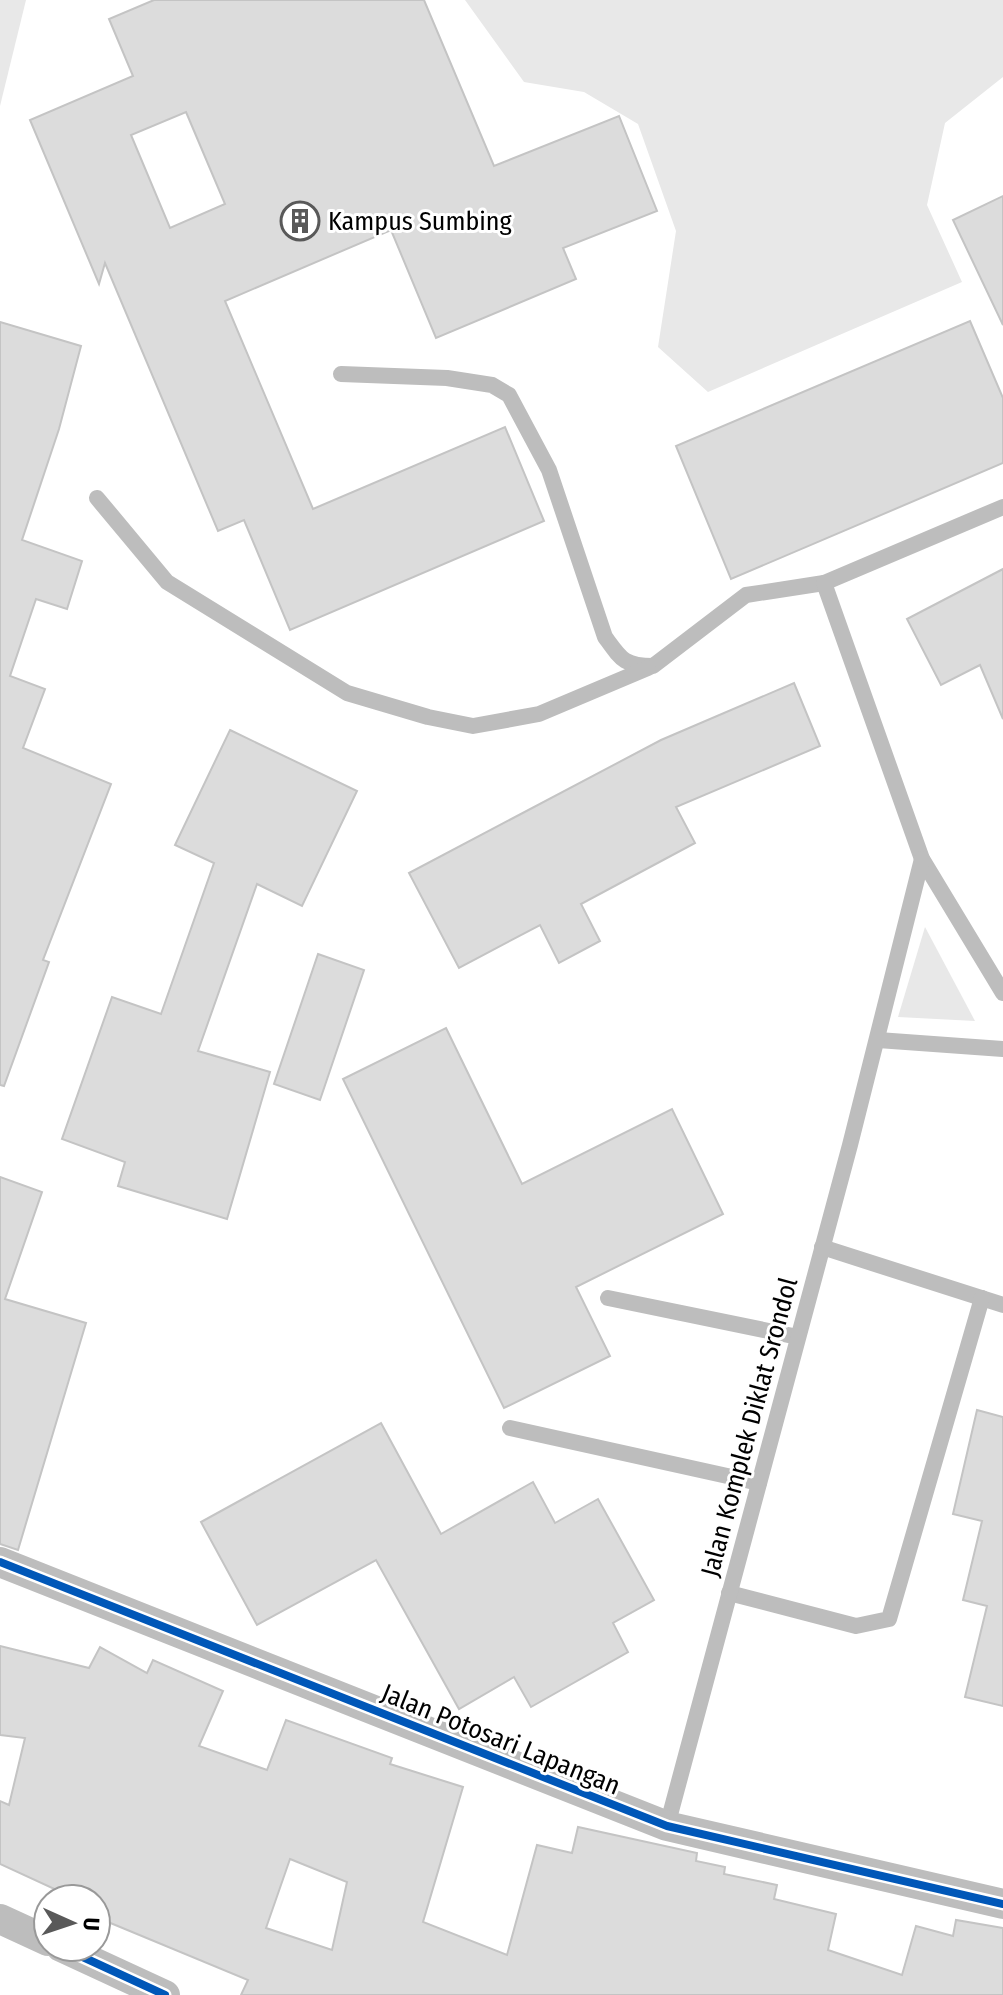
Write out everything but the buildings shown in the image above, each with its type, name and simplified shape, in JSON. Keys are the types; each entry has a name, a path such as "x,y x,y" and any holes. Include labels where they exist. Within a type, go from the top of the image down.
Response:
{"street":[{"name":"Jalan Potosari Lapangan","path":"0,1562 667,1826 1003,1904"},
{"path":"0,1919 32,1934"},
{"path":"96,1963 165,1995"}],"lane":[{"path":"341,374 447,378 492,385 509,395 549,470 605,637 621,660 632,665 653,666"},
{"path":"97,498 167,582 347,693 428,717 473,726 539,714 653,666 746,595 824,583 1003,507"},
{"path":"824,583 922,859 1003,993"},
{"name":"Jalan Komplek Diklat Srondol","path":"667,1826 878,1040 922,859"},
{"path":"878,1040 1003,1049"},
{"path":"822,1247 1003,1305"},
{"path":"608,1298 798,1337"},
{"path":"729,1593 856,1626 889,1619 982,1298"},
{"path":"510,1428 759,1483"}],"shaded area":[{"path":"0,0 26,0 0,106"},
{"path":"465,0 1003,0 1003,77 945,123 927,205 962,282 708,392 658,347 676,231 638,124 584,92 524,82"},
{"path":"925,927 975,1021 898,1017"}],"cycle path":[{"path":"0,1562 667,1826 1003,1904"},
{"path":"96,1963 165,1995"}],"place":[{"name":"Kampus Sumbing","path":"300,221"}]}
